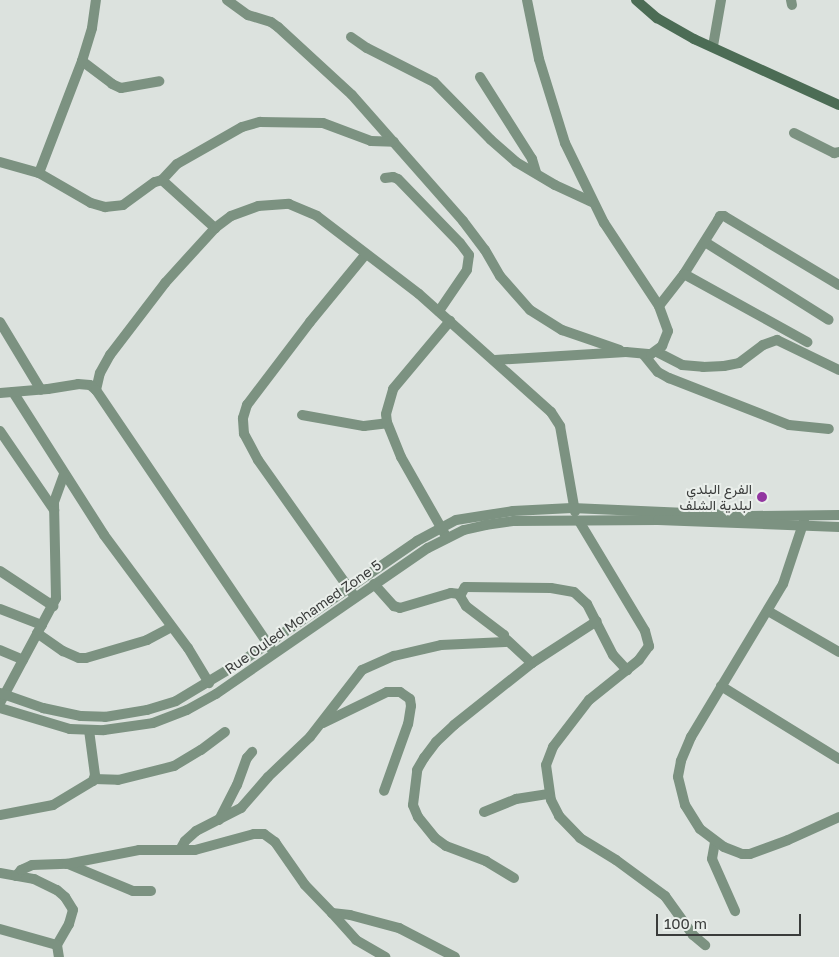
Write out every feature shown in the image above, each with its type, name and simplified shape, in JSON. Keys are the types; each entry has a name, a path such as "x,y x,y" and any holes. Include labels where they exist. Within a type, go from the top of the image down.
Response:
{"main road":[{"path":"636,0 657,18 694,39 713,46 839,105"}],"street":[{"path":"39,173 82,61 94,20 96,0"},
{"path":"227,0 248,15 271,22 278,27 352,95 474,234 500,276 530,310 562,330 626,352"},
{"path":"527,0 539,59 565,143 592,202 659,306 668,331 662,346 657,352"},
{"path":"713,46 721,0"},
{"path":"351,37 367,48 434,82 490,140 516,162 536,172 555,185 592,202"},
{"path":"82,61 107,81 121,88 159,81"},
{"path":"480,77 532,158 536,172"},
{"path":"0,162 39,173 91,203 105,207 123,205 155,182 162,180 177,164 242,127 260,122 322,123 371,141 394,142"},
{"path":"794,134 834,153 839,152"},
{"path":"385,178 393,177 398,179 460,243 469,255 467,270 439,311"},
{"path":"162,180 215,228"},
{"path":"96,390 100,373 110,355 165,282 215,228 232,216 258,206 284,204 317,216 439,311 495,360 557,419 561,431 572,508 645,632 648,650 628,670 589,700 553,747 546,765 549,794 559,816 568,827 658,890 694,935 705,945"},
{"path":"659,306 684,274 720,216 724,216 839,285"},
{"path":"705,242 829,320"},
{"path":"355,597 258,460 244,434 243,418 247,406 310,322 365,255"},
{"path":"684,274 807,342"},
{"path":"447,538 402,457 387,423 388,401 393,389 450,321"},
{"path":"0,322 41,390"},
{"path":"495,360 626,352 644,354 657,352 682,365 703,368 739,363 763,345 777,340 839,370"},
{"path":"644,354 658,372 669,378 789,425 829,429"},
{"path":"0,393 41,390 78,384 90,385 96,390 275,653"},
{"path":"13,392 104,535 188,648 209,684"},
{"path":"302,415 364,426 387,423"},
{"path":"0,431 54,510"},
{"path":"1,697 56,598 58,573 54,510 57,489 64,474"},
{"name":"Rue Ouled Mohamed Zone 5","path":"1,697 68,714 105,717 147,710 176,701 209,684 348,587 441,526 456,520 513,511 572,508 744,516 839,515"},
{"path":"805,515 784,584 685,748 678,771 685,805 700,829 715,842 734,852 750,854 839,817"},
{"name":"Rue Ouled Mohamed Zone 5","path":"0,708 39,721 88,730 153,723 187,710 216,694 374,584 447,538 464,530 485,525 513,521 623,520 839,527"},
{"path":"0,571 53,606"},
{"path":"374,584 394,606 400,608 451,593 460,594"},
{"path":"460,594 469,585 565,589 581,597 597,621 614,655 628,670"},
{"path":"460,594 466,606 504,635 532,663"},
{"path":"0,609 39,629 64,651 79,658 86,658 146,640 171,626"},
{"path":"768,610 839,652"},
{"path":"514,878 486,861 442,844 418,817 413,801 415,778 420,764 436,742 532,663 597,621"},
{"path":"180,850 191,834 241,808 268,777 297,751 362,670 394,656 441,644 498,644 507,640"},
{"path":"0,650 23,660"},
{"path":"721,686 839,759"},
{"path":"320,724 387,692 400,692 410,699 411,706 408,724 384,791"},
{"path":"88,730 94,779"},
{"path":"0,815 53,805 94,779 118,780 174,766 201,750 225,732"},
{"path":"218,820 237,785 247,758 252,752"},
{"path":"484,812 516,799 549,794"},
{"path":"16,876 26,866 67,864 139,850 210,848 254,834 264,834 275,842 305,885 356,940 386,957"},
{"path":"715,842 712,859 735,911"},
{"path":"67,864 133,891 151,891"},
{"path":"0,873 34,879 57,890 71,905 73,910 56,953 0,929"},
{"path":"332,913 350,915 399,928 428,940 455,957"}],"place":[{"name":"الفرع البلدي لبلدية الشلف","path":"762,497"}]}
